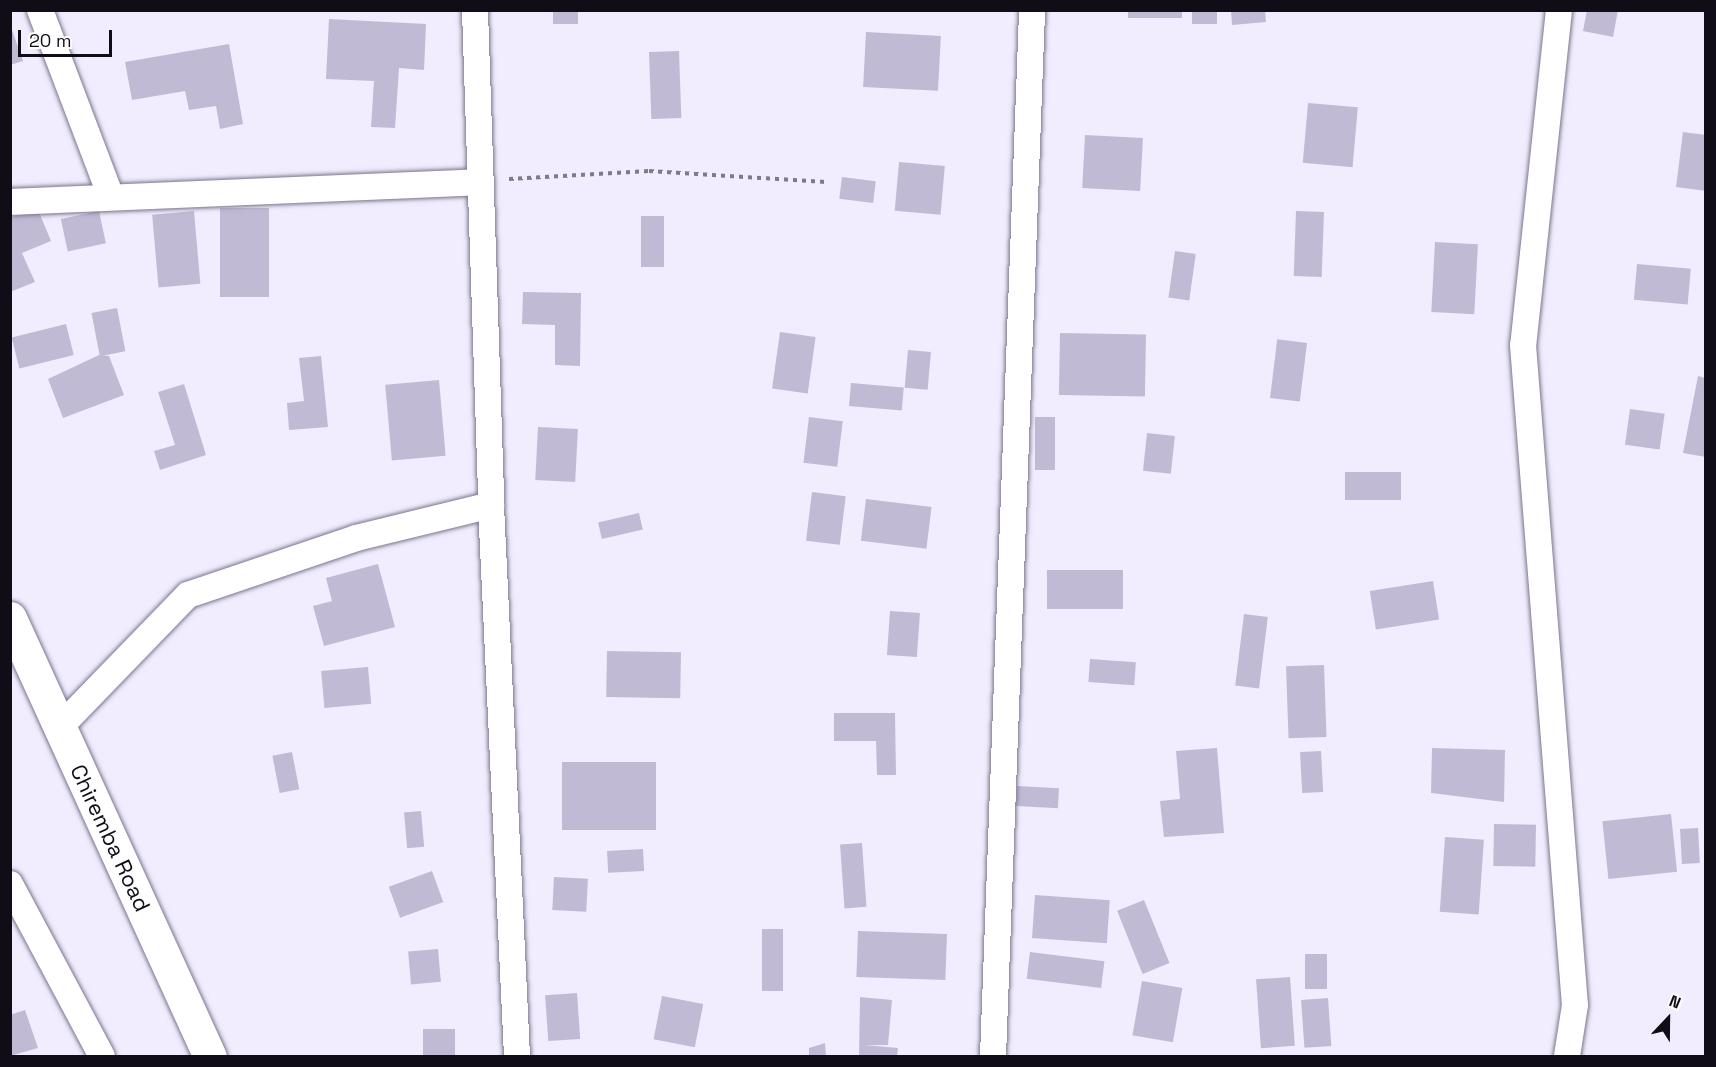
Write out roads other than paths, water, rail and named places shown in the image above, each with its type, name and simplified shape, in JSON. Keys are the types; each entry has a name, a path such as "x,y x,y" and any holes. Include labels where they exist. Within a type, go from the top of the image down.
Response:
{"main road":[{"name":"Chiremba Road","path":"10,618 210,1056"}],"street":[{"path":"40,10 111,197"},
{"path":"476,10 478,182 517,1056"},
{"path":"993,1056 1032,10"},
{"path":"1559,10 1523,345 1575,1005 1567,1056"},
{"path":"10,202 478,182"},
{"path":"59,728 188,594 356,538 491,505"},
{"path":"10,884 98,1055"}]}
